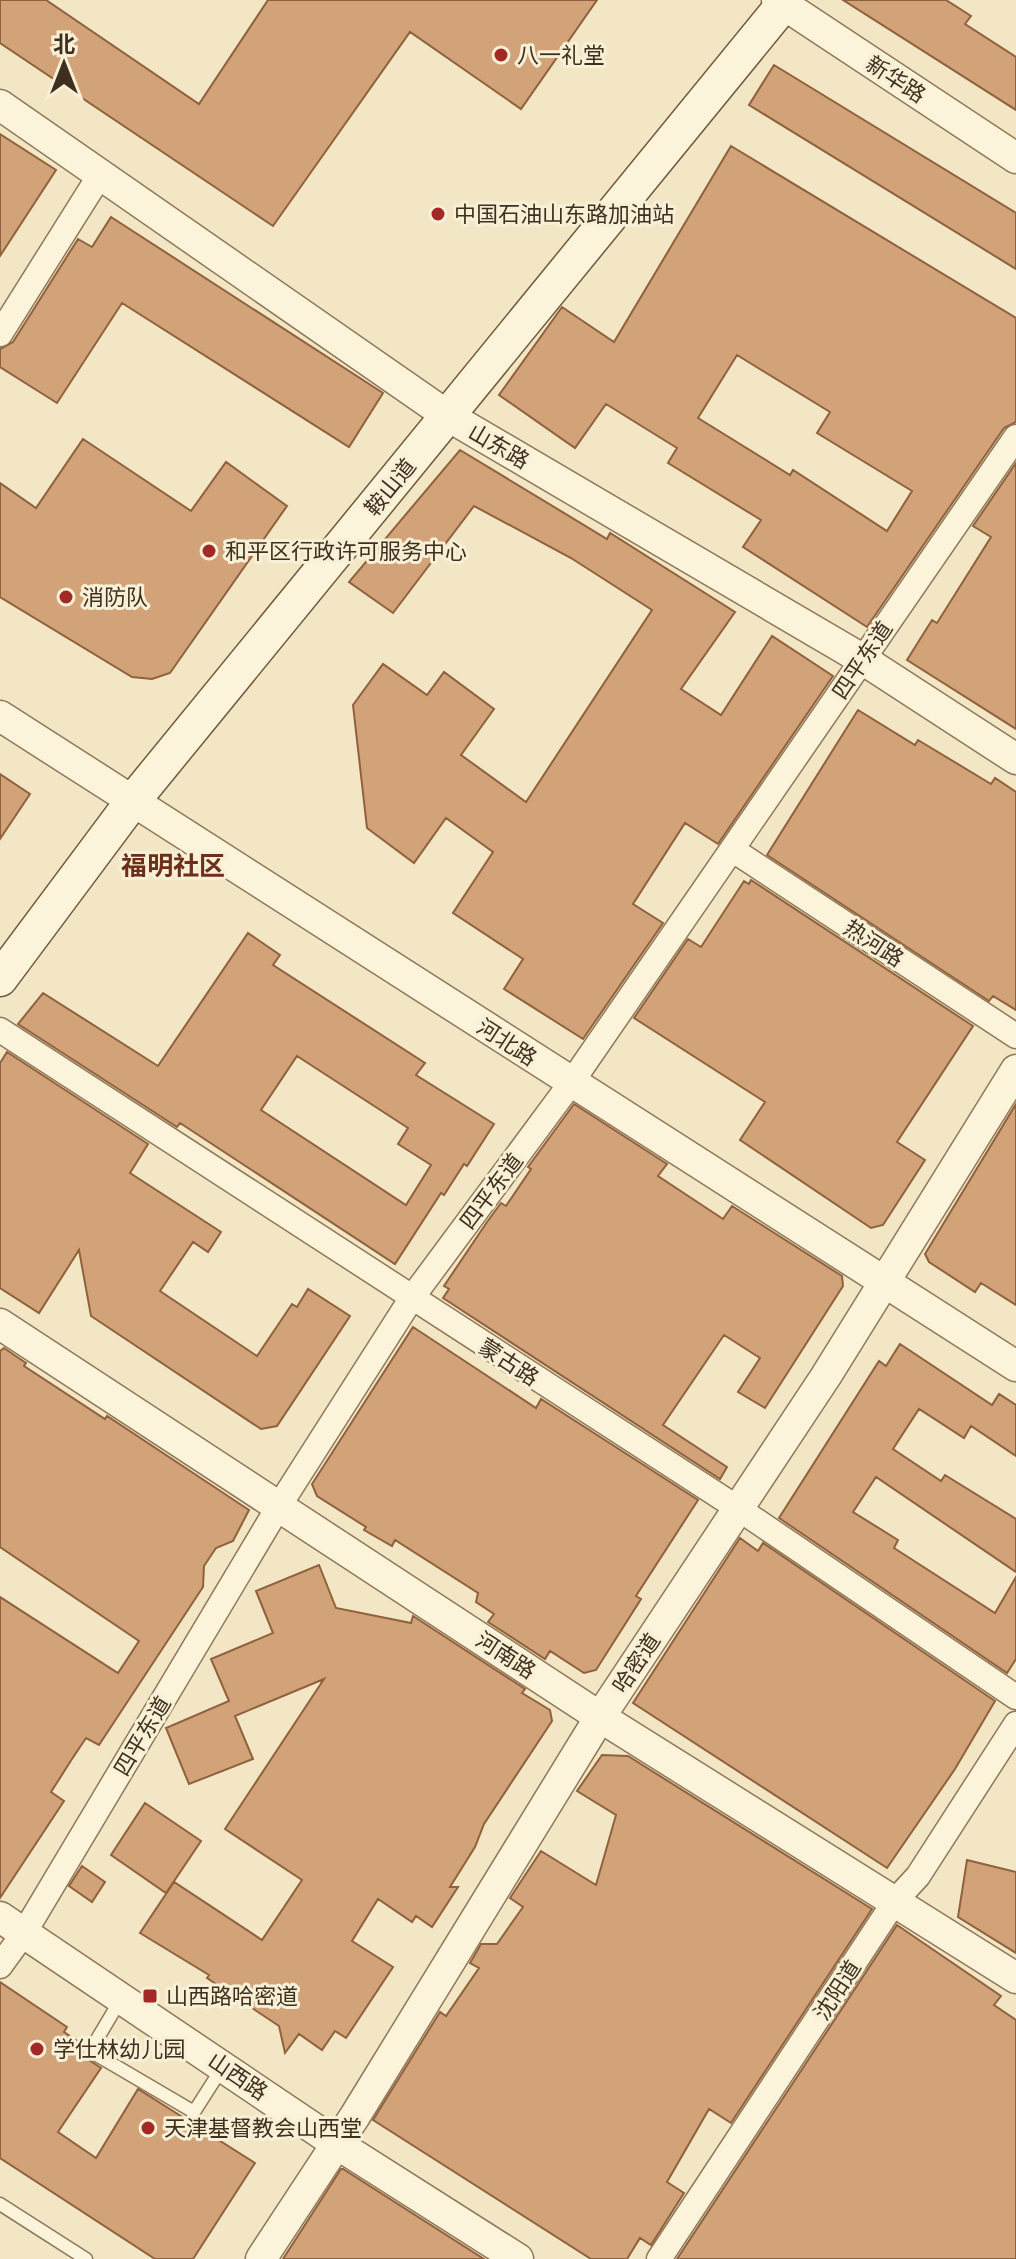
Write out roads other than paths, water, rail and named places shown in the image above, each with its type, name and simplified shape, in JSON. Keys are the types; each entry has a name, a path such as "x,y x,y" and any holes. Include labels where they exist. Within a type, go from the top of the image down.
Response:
{"main road":[{"name":"鞍山道","path":"0,979 132,802 783,2"}],"street":[{"name":"新华路","path":"783,2 1016,158"},
{"name":"山东路","path":"0,105 448,416 862,659 1016,759"},
{"path":"0,334 100,175"},
{"name":"四平东道","path":"0,1966 12,1925 411,1299 571,1083 1016,437"},
{"name":"河北路","path":"0,716 883,1284 1016,1366"},
{"name":"热河路","path":"733,850 1016,1036"},
{"name":"蒙古路","path":"0,1030 739,1509 1016,1697"},
{"name":"哈密道","path":"261,2259 337,2144 600,1717 739,1509 1016,1070"},
{"name":"河南路","path":"0,1324 600,1717 1016,1978"},
{"name":"沈阳道","path":"659,2259 895,1901 918,1876 1016,1724"},
{"name":"山西路","path":"12,1925 122,1996 337,2144 518,2259"}],"lane":[{"path":"122,1996 90,2051 194,2112 223,2065"},
{"path":"0,2204 86,2259"}],"place":[{"name":"八一礼堂","path":"501,55"},
{"name":"中国石油山东路加油站","path":"438,214"},
{"name":"和平区行政许可服务中心","path":"209,551"},
{"name":"消防队","path":"66,597"},
{"name":"山西路哈密道","path":"150,1996"},
{"name":"学仕林幼儿园","path":"37,2049"},
{"name":"天津基督教会山西堂","path":"148,2128"}],"district":[{"name":"福明社区","path":"173,866"}]}
